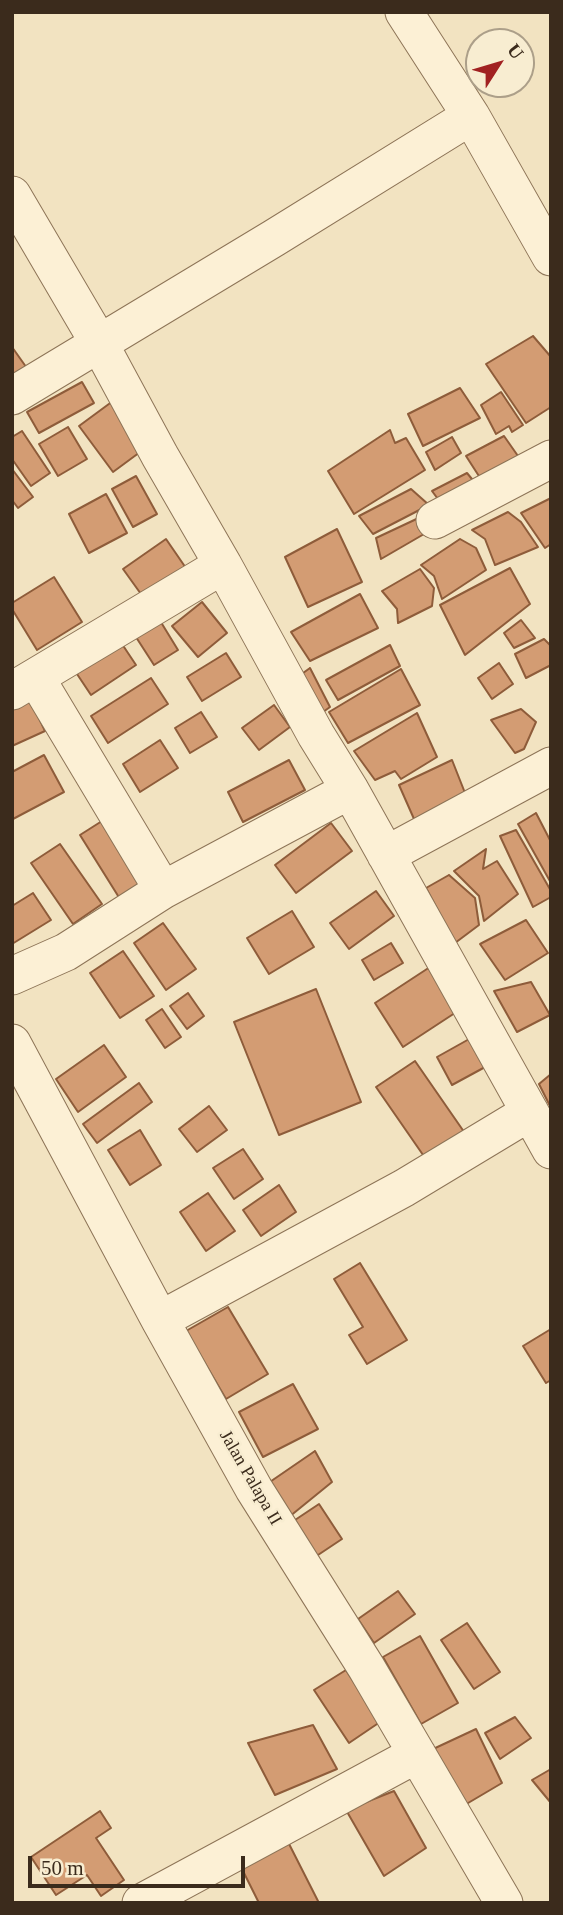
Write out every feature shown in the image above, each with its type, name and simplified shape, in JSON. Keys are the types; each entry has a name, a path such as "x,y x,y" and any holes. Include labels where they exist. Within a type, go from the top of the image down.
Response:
{"street":[{"path":"404,12 471,116 551,257"},
{"path":"12,396 471,116"},
{"path":"12,195 99,343 316,735 350,790 551,1150"},
{"path":"435,520 551,459"},
{"path":"163,890 24,684 223,565"},
{"path":"386,855 551,765"},
{"path":"12,976 66,952 163,890 350,790"},
{"name":"Jalan Palapa II","path":"12,1043 254,1489 366,1667 504,1903"},
{"path":"160,1320 404,1188 530,1112"},
{"path":"141,1903 417,1754"}],"building":[{"path":"533,336 551,357 551,407 526,423 486,364"},
{"path":"12,347 29,371 12,383"},
{"path":"82,382 94,403 39,433 27,412"},
{"path":"460,388 480,418 423,446 408,414"},
{"path":"501,392 523,425 512,432 509,426 496,434 481,405"},
{"path":"117,398 151,444 113,472 79,426"},
{"path":"68,427 87,459 58,476 39,444"},
{"path":"390,430 395,443 406,438 425,470 354,514 328,471"},
{"path":"22,431 50,473 31,486 12,459 12,437"},
{"path":"504,436 525,466 486,487 466,456"},
{"path":"452,437 461,453 435,470 426,452"},
{"path":"12,469 33,497 18,508 12,500"},
{"path":"467,473 481,490 446,510 432,491"},
{"path":"136,476 157,514 133,527 112,489"},
{"path":"411,489 429,505 373,534 359,516"},
{"path":"106,494 127,533 89,553 69,514"},
{"path":"551,498 551,544 545,548 521,513"},
{"path":"508,512 521,522 538,547 495,565 485,539 472,530"},
{"path":"425,515 431,530 381,559 376,538"},
{"path":"337,529 362,582 308,607 285,557"},
{"path":"166,539 188,571 146,601 123,569"},
{"path":"460,539 476,548 486,570 442,599 434,576 421,565"},
{"path":"510,568 530,604 465,655 440,605"},
{"path":"420,569 434,588 432,606 398,623 397,609 382,591"},
{"path":"54,577 82,622 37,650 12,609 12,603"},
{"path":"360,594 378,628 310,661 291,632"},
{"path":"202,602 227,633 198,657 172,626"},
{"path":"159,619 178,650 154,665 134,634"},
{"path":"521,620 535,638 514,648 504,633"},
{"path":"116,635 136,665 91,695 71,665"},
{"path":"544,639 551,646 551,665 526,678 515,654"},
{"path":"390,645 400,666 338,700 326,680"},
{"path":"226,653 241,677 202,701 187,677"},
{"path":"499,663 513,684 492,699 478,678"},
{"path":"310,668 330,707 312,720 292,681"},
{"path":"401,669 420,705 348,743 329,712"},
{"path":"151,678 168,704 108,743 91,716"},
{"path":"29,697 45,731 12,746 12,705"},
{"path":"274,705 290,727 259,750 242,728"},
{"path":"521,709 536,722 524,749 515,753 491,720"},
{"path":"201,712 217,737 190,753 175,728"},
{"path":"417,713 437,757 401,779 395,771 375,780 354,751"},
{"path":"160,740 178,768 140,792 123,764"},
{"path":"44,755 64,792 13,819 12,772"},
{"path":"289,760 305,790 243,822 228,792"},
{"path":"452,760 467,798 418,828 399,785"},
{"path":"536,813 551,842 551,883 518,824"},
{"path":"113,814 153,879 120,899 80,835"},
{"path":"331,823 352,851 296,893 275,865"},
{"path":"516,830 551,891 551,897 533,907 500,836"},
{"path":"60,844 102,904 73,924 31,863"},
{"path":"486,849 483,869 497,861 518,894 484,921 479,896 454,871"},
{"path":"449,875 475,898 479,925 455,943 426,888"},
{"path":"376,891 394,916 349,949 330,923"},
{"path":"33,893 51,920 12,944 12,906"},
{"path":"292,911 314,947 269,974 247,938"},
{"path":"526,920 548,953 505,980 480,944"},
{"path":"163,923 196,969 166,990 134,943"},
{"path":"391,943 403,963 374,980 362,960"},
{"path":"123,951 154,996 120,1018 90,973"},
{"path":"433,965 461,1009 403,1047 375,1003"},
{"path":"531,982 550,1015 517,1032 494,991"},
{"path":"316,989 361,1102 279,1135 234,1022"},
{"path":"188,993 204,1016 187,1029 170,1006"},
{"path":"162,1009 181,1037 165,1048 146,1020"},
{"path":"471,1038 487,1066 452,1085 437,1057"},
{"path":"104,1045 126,1077 78,1112 56,1079"},
{"path":"415,1061 469,1139 430,1165 376,1087"},
{"path":"551,1074 551,1106 550,1106 539,1084"},
{"path":"139,1083 152,1102 97,1143 83,1124"},
{"path":"209,1106 227,1130 197,1152 179,1129"},
{"path":"140,1130 161,1165 130,1185 108,1150"},
{"path":"243,1149 263,1179 234,1199 213,1168"},
{"path":"279,1185 296,1212 261,1236 243,1210"},
{"path":"208,1193 235,1231 206,1251 180,1212"},
{"path":"360,1263 407,1340 367,1364 349,1335 363,1327 334,1279"},
{"path":"228,1307 268,1374 226,1399 186,1331"},
{"path":"551,1329 551,1380 546,1383 523,1346"},
{"path":"293,1384 318,1429 263,1457 239,1412"},
{"path":"315,1451 332,1482 289,1517 264,1486"},
{"path":"319,1504 342,1539 315,1557 292,1522"},
{"path":"398,1591 415,1614 374,1643 358,1619"},
{"path":"467,1623 500,1672 474,1689 441,1640"},
{"path":"420,1636 458,1703 421,1724 383,1657"},
{"path":"346,1670 380,1722 349,1743 314,1690"},
{"path":"515,1717 531,1738 500,1759 485,1733"},
{"path":"313,1725 337,1769 275,1795 248,1743"},
{"path":"476,1729 502,1783 463,1806 431,1750"},
{"path":"551,1769 551,1803 532,1780"},
{"path":"394,1791 426,1848 384,1876 346,1810"},
{"path":"100,1811 111,1828 96,1838 124,1880 101,1896 87,1875 56,1895 31,1857"},
{"path":"285,1836 319,1903 259,1903 239,1863"}]}
